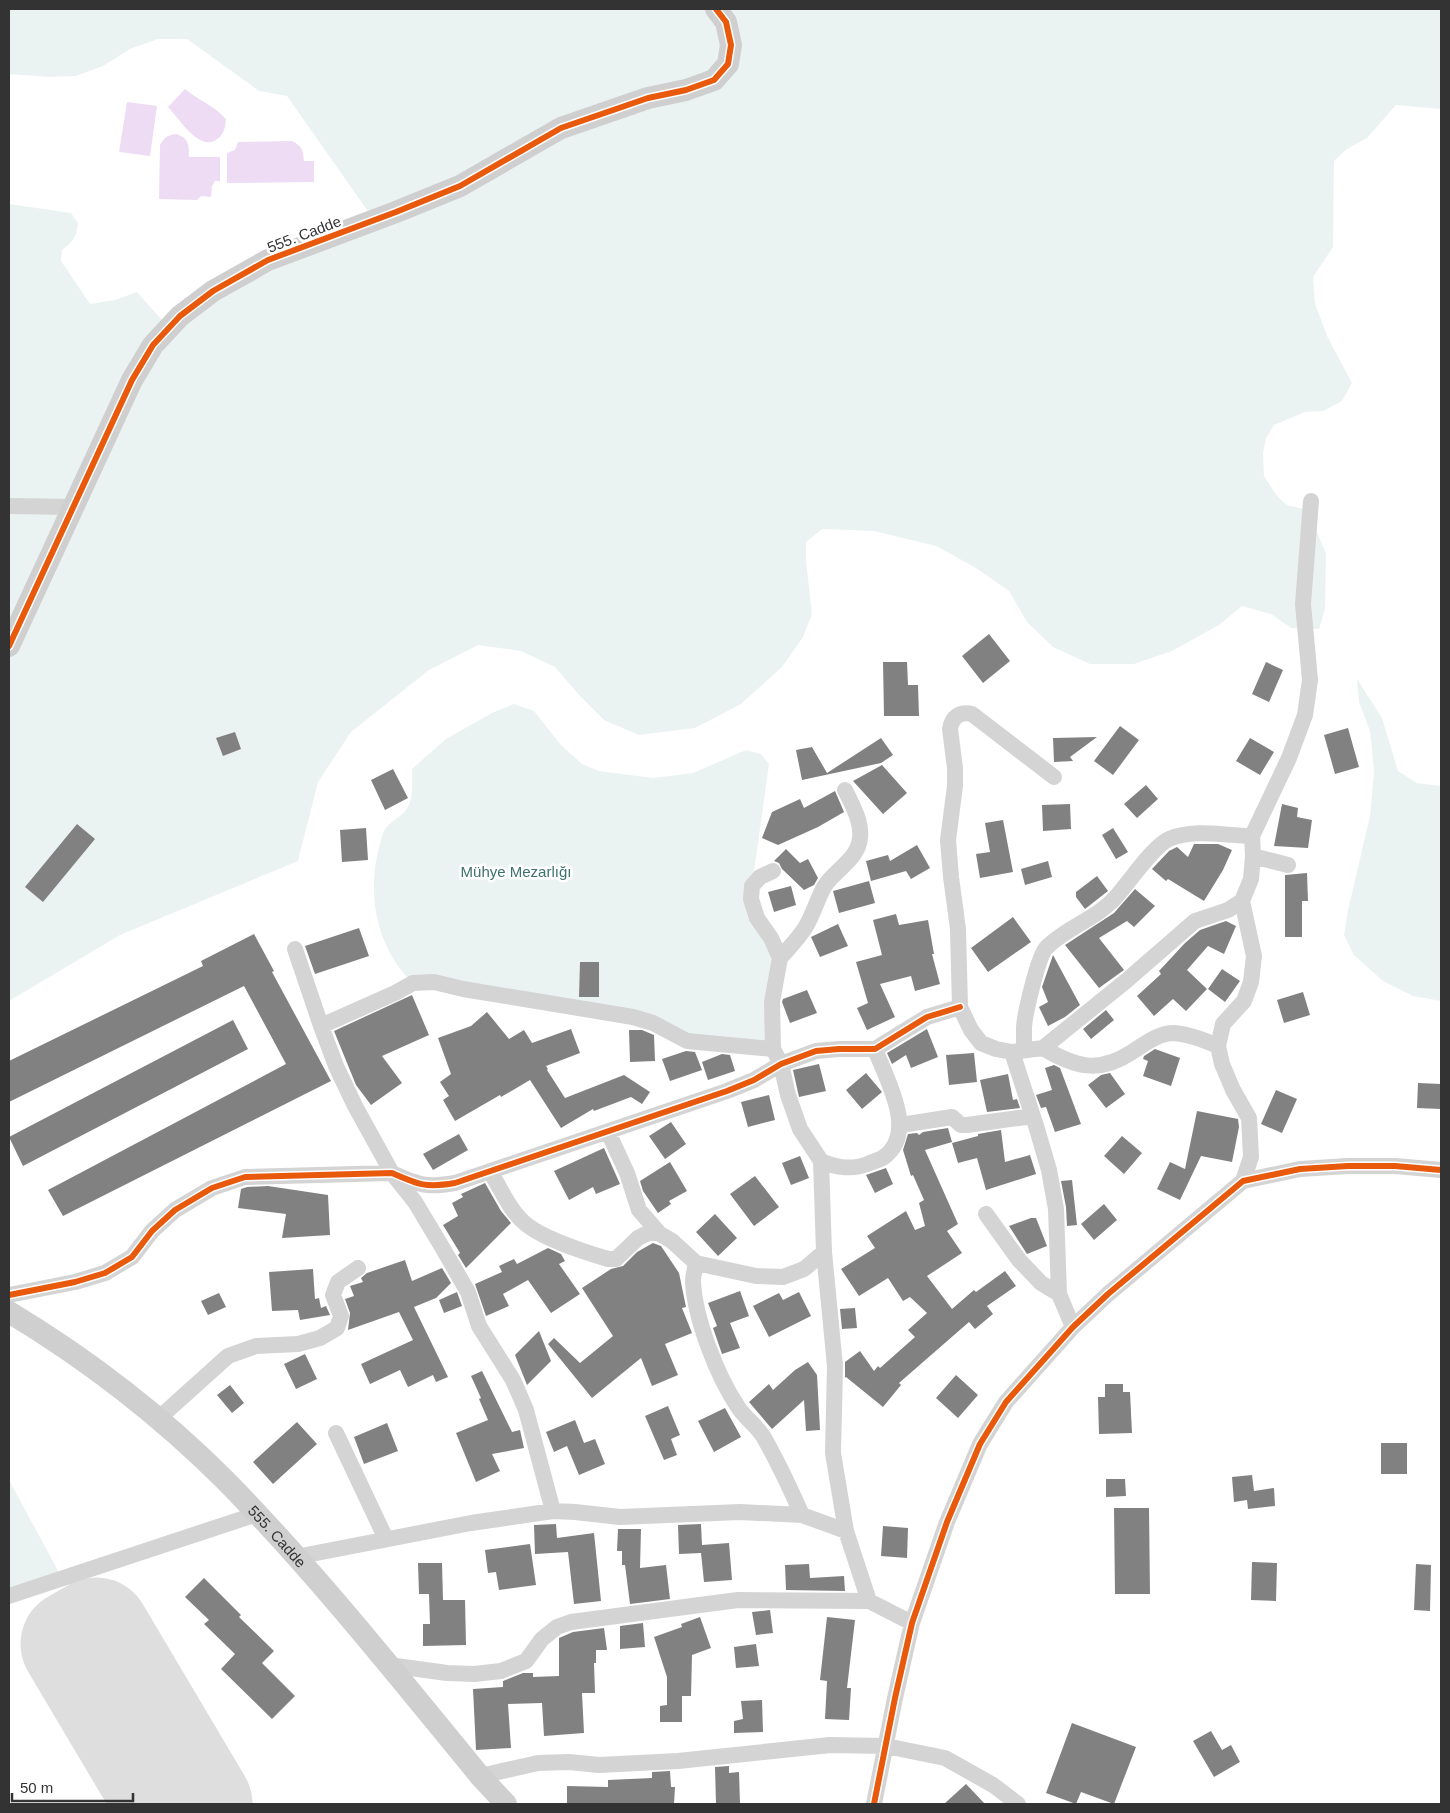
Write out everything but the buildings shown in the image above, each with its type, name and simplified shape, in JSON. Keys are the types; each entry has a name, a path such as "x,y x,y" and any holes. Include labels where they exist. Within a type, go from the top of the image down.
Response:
{"street":[{"name":"555. Cadde","path":"9,646 132,380 154,345 180,316 213,291 268,260 460,186 561,128 648,98 686,90 714,80 728,64 731,45 726,22 716,9"},
{"path":"1243,1181 1251,1157 1249,1118 1233,1090 1222,1064 1218,1046 1223,1024 1244,1001 1251,982 1254,956 1242,901 1250,879 1253,856 1252,836 1289,758 1305,715 1310,680 1302,604 1311,501"},
{"path":"9,506 73,507"},
{"path":"1054,777 972,714 964,712 958,714 951,723 955,786 948,840 958,929 960,1007 970,1030 981,1043 996,1049 1018,1051 1043,1048 1195,922 1228,910 1242,901"},
{"path":"845,790 857,818 860,839 855,852 844,867 825,885 804,930 780,958 772,1002 773,1048 781,1064 788,1096 800,1129 821,1161 833,1167 852,1167 867,1164 884,1157 896,1143 900,1125 896,1100 875,1049"},
{"path":"1073,1327 1059,1294 1056,1209 1049,1170 1033,1116 1018,1051 1035,975 1045,948 1109,904 1149,856 1166,840 1193,833 1252,836"},
{"path":"1253,856 1288,865"},
{"path":"773,871 760,877 752,886 751,899 757,918 771,938 780,958"},
{"path":"295,949 320,1026 355,1106 392,1173 415,1202 442,1246 468,1292 479,1326 513,1380 526,1410 553,1511"},
{"path":"320,1026 395,993 413,983 434,982 463,989 633,1017 653,1024 687,1041 773,1048"},
{"path":"9,1295 76,1282 105,1274 132,1257 152,1231 175,1210 212,1188 237,1180 245,1178 392,1173 414,1183 433,1187 455,1183 726,1091 754,1080 781,1064 816,1051 875,1049 927,1017 960,1007"},
{"path":"1043,1048 1077,1065 1096,1066 1118,1061 1148,1040 1172,1033 1190,1035 1218,1046"},
{"path":"900,1125 952,1116 961,1125 967,1125 1033,1116"},
{"path":"608,1132 627,1173 639,1210 660,1234 672,1241 696,1263 756,1276 783,1277 804,1269 824,1252"},
{"path":"821,1161 824,1252 835,1366 832,1453 846,1531 869,1601"},
{"path":"874,1804 912,1623 947,1522 980,1444 1006,1402 1073,1327 1108,1294 1243,1181 1300,1169 1348,1166 1395,1166 1441,1170"},
{"path":"490,1171 512,1209 527,1225 547,1236 588,1252 608,1259 616,1259 638,1238 650,1232 660,1234"},
{"path":"986,1214 1024,1266 1041,1283 1059,1294"},
{"path":"696,1263 693,1280 696,1304 724,1385 740,1409 761,1434 780,1466 802,1515"},
{"path":"158,1419 228,1356 256,1346 298,1344 320,1338 337,1328 340,1316 333,1294 338,1282 358,1268"},
{"name":"555. Cadde","path":"9,1312 48,1336 113,1382 158,1419 224,1480 296,1557 480,1776 506,1804"},
{"path":"336,1433 386,1539"},
{"path":"296,1557 471,1523 553,1511 620,1517 740,1512 802,1515 846,1531"},
{"path":"9,1596 257,1514"},
{"path":"388,1665 447,1673 474,1674 501,1671 526,1661 542,1639 557,1627 571,1622 738,1600 869,1601 912,1623"},
{"path":"480,1776 538,1762 569,1762 599,1765 668,1762 830,1745 886,1746 945,1758 993,1786 1018,1804"}],"green space":[{"path":"9,9 1441,9 1441,109 1396,105 1367,138 1347,149 1334,161 1333,247 1313,277 1315,304 1328,338 1352,383 1342,401 1323,411 1305,412 1274,425 1266,438 1263,453 1264,476 1277,496 1287,505 1308,510 1326,554 1325,609 1319,629 1291,628 1271,614 1242,606 1219,625 1172,651 1134,664 1090,664 1053,647 1027,622 1009,591 976,568 936,546 874,531 822,529 806,542 806,561 812,614 803,637 782,667 741,704 695,728 639,735 604,720 555,667 521,651 478,645 429,670 351,732 318,782 298,861 120,935 9,1001 9,204 71,213 78,223 77,228 74,238 62,250 61,261 90,304 115,300 137,292 169,328 180,316 374,220 287,96 259,91 187,39 158,39 130,49 103,66 76,76 51,77 9,74"},
{"path":"1357,679 1382,718 1398,771 1417,783 1441,786 1441,1001 1413,996 1383,981 1354,955 1344,935 1370,816 1374,771 1370,731 1359,702"},
{"name":"Mühye Mezarlığı","path":"514,704 534,711 560,744 582,764 599,771 653,778 693,773 746,750 761,754 769,764 752,886 780,958 773,1049 687,1041 653,1023 413,983 399,967 388,950 376,912 374,892 375,871 384,831 409,806 412,790 412,769 446,739 492,713"},
{"path":"9,1480 62,1578 9,1596"}],"shaded area":[{"path":"185,89 217,110 226,119 224,131 216,140 202,141 196,137 189,132 168,107"},
{"path":"127,102 157,106 150,156 119,152"},
{"path":"176,134 186,140 189,157 220,157 220,181 215,181 212,186 211,197 201,196 197,200 159,199 160,145 166,137"},
{"path":"292,141 301,149 304,161 314,161 314,182 227,183 227,153 235,150 238,142"}],"runway":[{"path":"170,1804 75,1644 96,1632 198,1804"}],"cycle path":[{"path":"9,646 132,380 153,345 180,316 213,291 268,260 460,186 561,128 648,98 686,90 714,80 728,64 731,45 726,22 716,9"},
{"path":"9,1295 75,1282 105,1273 132,1257 152,1231 175,1210 212,1188 245,1177 392,1173 429,1185 455,1183 727,1091 754,1080 781,1064 816,1051 875,1049 927,1017 960,1007"},
{"path":"874,1804 912,1623 947,1522 980,1444 1006,1402 1073,1327 1108,1294 1243,1181 1300,1169 1348,1166 1395,1166 1441,1170"}]}
